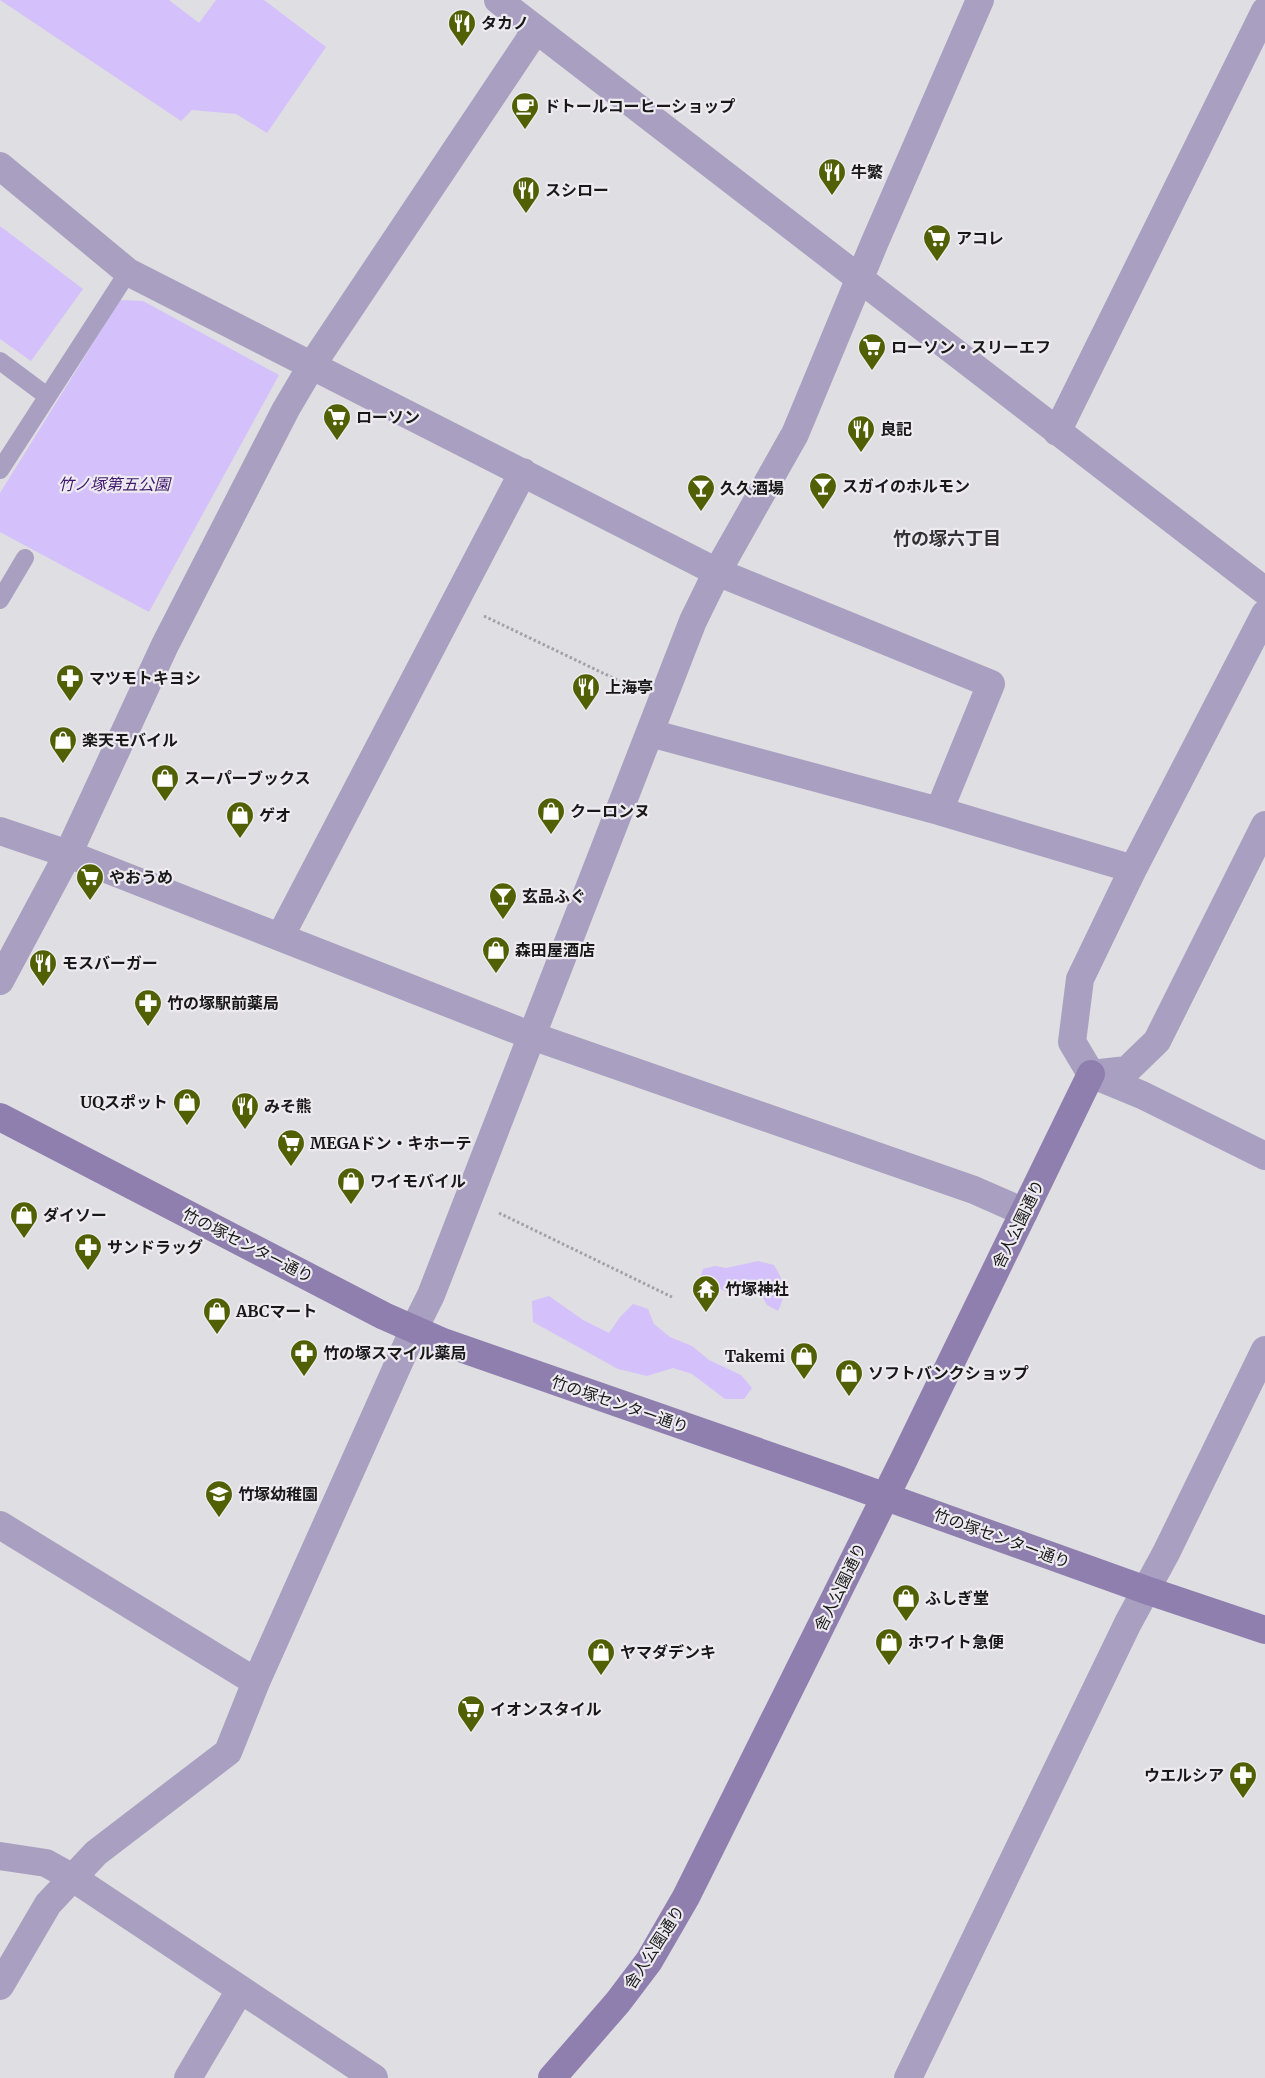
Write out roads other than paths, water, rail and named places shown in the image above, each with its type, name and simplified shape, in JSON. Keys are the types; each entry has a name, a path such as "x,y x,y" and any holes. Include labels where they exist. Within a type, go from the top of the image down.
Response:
{"street":[{"path":"498,0 1265,591"},
{"path":"0,1986 48,1904 96,1853 228,1752 256,1682 431,1295 693,621 717,572 795,434 980,0"},
{"path":"1057,432 1265,11"},
{"path":"0,981 68,854 165,646 286,409 312,365 536,30"},
{"path":"0,166 128,272 717,572 991,684 939,811"},
{"path":"280,937 523,472"},
{"path":"1265,614 1133,869 1080,979 1072,1042 1091,1074 1142,1095 1265,1156"},
{"path":"650,734 939,811 1133,869"},
{"path":"1091,1074 1127,1070 1157,1041 1265,825"},
{"path":"0,831 68,854 532,1036 974,1190 1024,1212"},
{"name":"舎人公園通り","path":"552,2078 618,2002 650,1961 681,1905 884,1497 1091,1074"},
{"name":"竹の塚センター通り","path":"0,1117 384,1316 443,1342 1146,1590 1265,1630"},
{"path":"908,2078 1124,1632 1257,1386 1265,1350"},
{"path":"0,1525 256,1682"},
{"path":"0,1856 46,1863 73,1878 374,2078"},
{"path":"188,2078 240,1990"}],"lane":[{"path":"0,470 128,272"},
{"path":"0,361 47,396"},
{"path":"0,600 24,558"}],"place":[{"name":"タカノ","path":"462,47"},
{"name":"ドトールコーヒーショップ","path":"525,130"},
{"name":"牛繁","path":"832,196"},
{"name":"スシロー","path":"526,214"},
{"name":"アコレ","path":"937,262"},
{"name":"ローソン・スリーエフ","path":"872,371"},
{"name":"ローソン","path":"337,441"},
{"name":"良記","path":"861,453"},
{"name":"スガイのホルモン","path":"823,510"},
{"name":"久久酒場","path":"701,512"},
{"name":"マツモトキヨシ","path":"70,702"},
{"name":"上海亭","path":"586,711"},
{"name":"楽天モバイル","path":"63,764"},
{"name":"スーパーブックス","path":"165,802"},
{"name":"クーロンヌ","path":"551,835"},
{"name":"ゲオ","path":"240,839"},
{"name":"やおうめ","path":"90,901"},
{"name":"玄品ふぐ","path":"503,920"},
{"name":"森田屋酒店","path":"496,974"},
{"name":"モスバーガー","path":"43,987"},
{"name":"竹の塚駅前薬局","path":"148,1027"},
{"name":"UQスポット","path":"187,1126"},
{"name":"みそ熊","path":"245,1130"},
{"name":"MEGAドン・キホーテ","path":"291,1167"},
{"name":"ワイモバイル","path":"351,1205"},
{"name":"ダイソー","path":"24,1239"},
{"name":"サンドラッグ","path":"88,1271"},
{"name":"竹塚神社","path":"706,1313"},
{"name":"ABCマート","path":"217,1335"},
{"name":"竹の塚スマイル薬局","path":"304,1377"},
{"name":"Takemi","path":"804,1380"},
{"name":"ソフトバンクショップ","path":"849,1397"},
{"name":"竹塚幼稚園","path":"219,1518"},
{"name":"ふしぎ堂","path":"906,1622"},
{"name":"ホワイト急便","path":"889,1666"},
{"name":"ヤマダデンキ","path":"601,1676"},
{"name":"イオンスタイル","path":"471,1733"},
{"name":"ウエルシア","path":"1243,1799"}],"district":[{"name":"竹の塚六丁目","path":"947,538"}],"park label":[{"name":"竹ノ塚第五公園","path":"114,484"}]}
